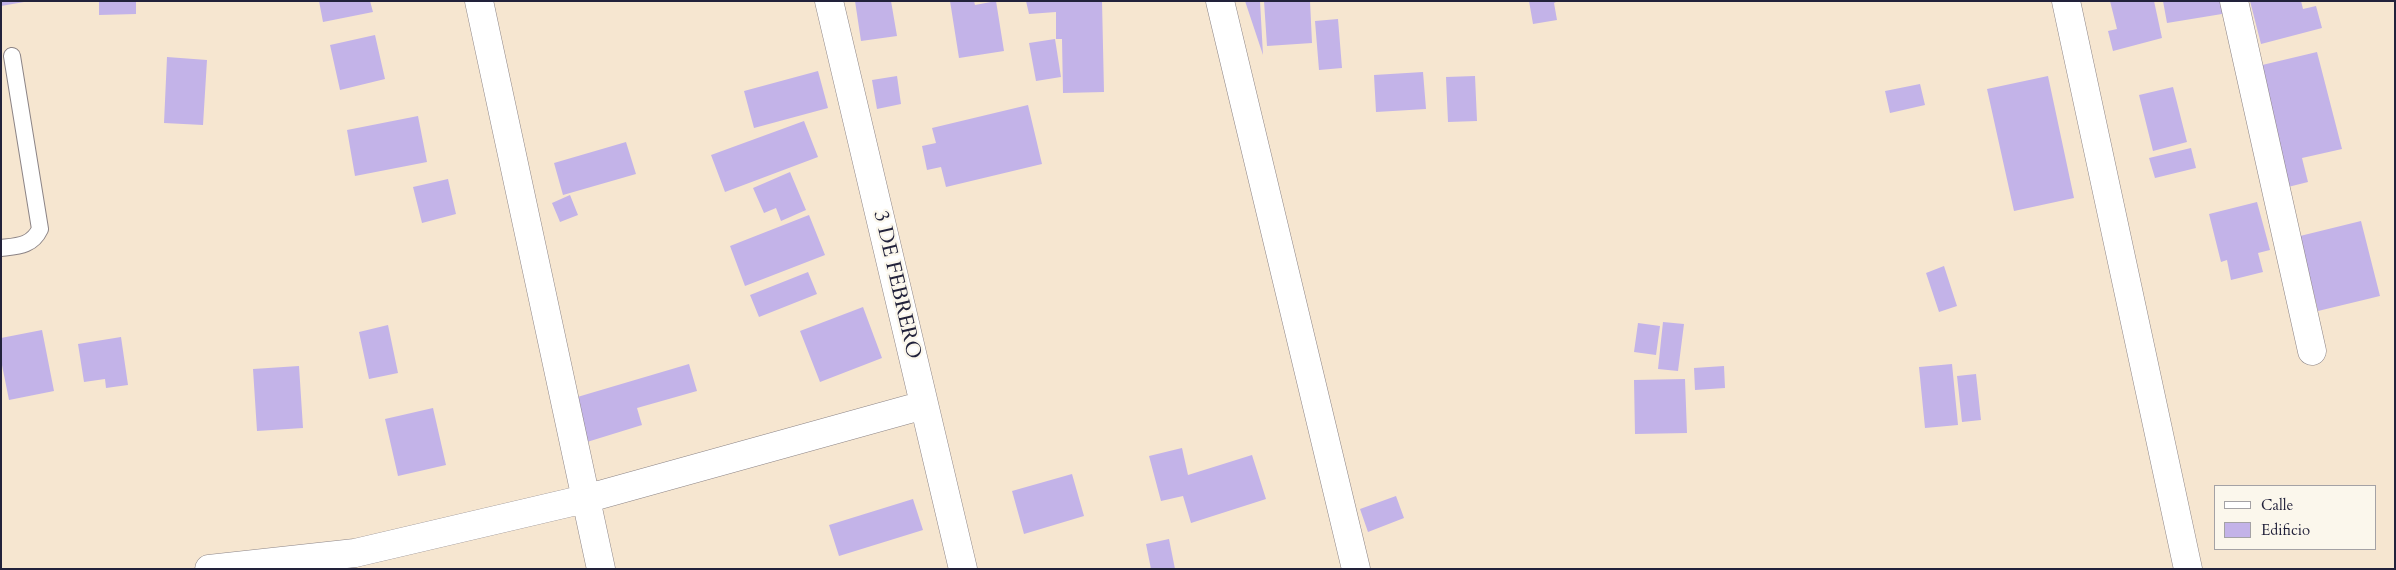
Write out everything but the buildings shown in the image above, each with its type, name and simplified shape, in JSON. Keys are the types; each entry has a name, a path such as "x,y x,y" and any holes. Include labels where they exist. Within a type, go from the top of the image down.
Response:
{"street":[{"path":"479,1 584,499 601,569"},
{"name":"3 DE FEBRERO","path":"829,1 963,569"},
{"path":"1220,1 1356,569"},
{"path":"2066,1 2188,569"},
{"path":"2234,1 2312,351"},
{"path":"209,569 355,553 584,499 924,405"}],"lane":[{"path":"1,248 22,246 35,239 40,229 12,56"}]}
